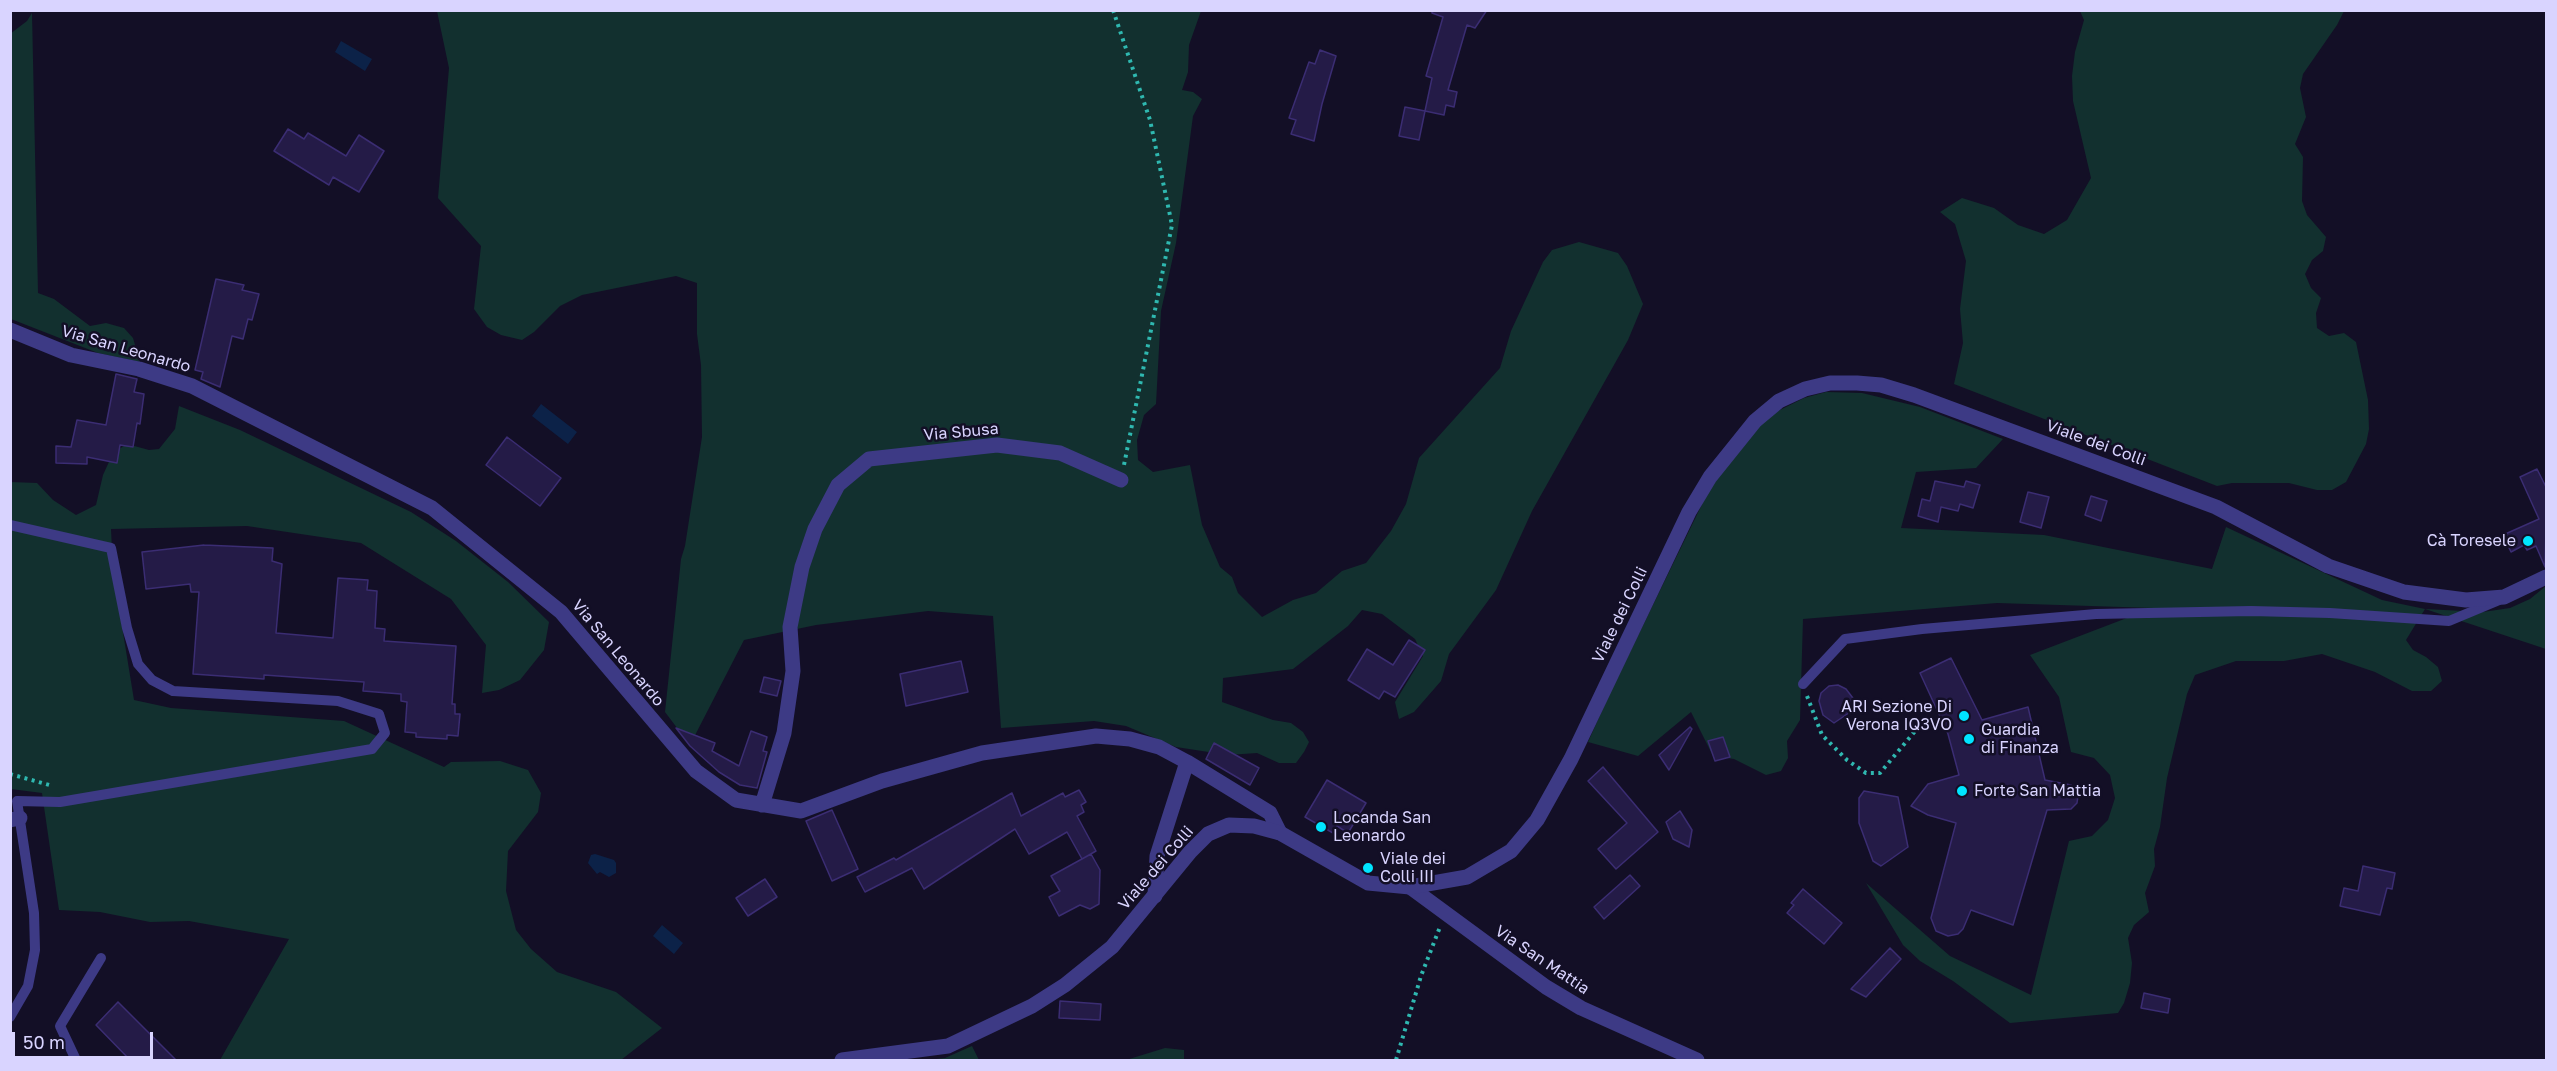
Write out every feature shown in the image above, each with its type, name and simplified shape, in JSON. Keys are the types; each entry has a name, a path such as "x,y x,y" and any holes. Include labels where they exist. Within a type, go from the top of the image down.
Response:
{"street":[{"name":"Via San Leonardo","path":"10,330 71,356 139,369 192,386 432,508 561,612 696,771 736,800 801,811 882,782 982,753 1096,736 1130,739 1159,747 1270,813 1280,833"},
{"name":"Viale dei Colli","path":"842,1060 948,1046 1032,1006 1065,985 1112,947 1190,852 1208,834 1229,825 1254,826 1280,833 1368,883 1410,888 1467,877 1512,851 1537,820 1571,759 1689,512 1710,477 1755,421 1779,401 1805,389 1830,383 1857,382 1881,385 1914,394 2216,507 2328,566 2404,592 2466,600 2504,597 2547,577"},
{"name":"Via Sbusa","path":"762,805 784,733 793,671 790,627 802,567 815,529 838,485 870,459 997,445 1060,453 1121,480"},
{"path":"1155,896 1157,856 1187,762"},
{"name":"Via San Mattia","path":"1410,888 1546,987 1581,1008 1697,1060"}],"lane":[{"path":"10,525 111,548 129,637 138,664 152,680 173,691 338,701 378,714 385,733 372,748 60,802 17,801 15,819 34,913 35,950 28,986 10,1017"},
{"name":"Viale dei Colli","path":"1803,684 1845,639 1922,628 2096,614 2251,611 2330,613 2449,621 2504,597"},
{"path":"76,1060 60,1026 101,958"}],"path":[{"path":"1113,10 1150,120 1172,225 1121,480"},
{"path":"1803,684 1822,735 1847,760 1866,773 1880,773 1916,730"},
{"path":"1396,1060 1421,976 1445,914"}],"green space":[{"path":"437,11 1201,11 1189,45 1188,72 1182,90 1193,92 1202,99 1193,116 1176,243 1161,311 1156,404 1144,415 1137,440 1138,460 1153,472 1190,465 1202,525 1220,567 1232,577 1238,593 1262,617 1293,600 1316,593 1342,571 1366,563 1391,531 1406,504 1419,458 1500,368 1511,331 1543,262 1552,250 1579,242 1618,253 1627,266 1643,304 1628,340 1532,511 1496,590 1449,654 1441,681 1414,712 1399,719 1395,702 1423,656 1415,639 1382,614 1362,610 1348,626 1293,669 1223,678 1222,702 1273,720 1291,723 1303,732 1309,742 1296,763 1279,763 1257,753 1228,755 1176,747 1126,726 1094,721 1001,728 993,616 928,611 816,625 744,640 690,745 665,712 681,559 702,437 697,283 676,276 582,295 560,306 534,332 522,340 501,335 487,327 474,309 481,246 438,198 449,68"},
{"path":"2080,11 2344,11 2303,74 2300,88 2306,117 2295,144 2303,157 2302,201 2307,215 2326,237 2323,251 2312,260 2305,274 2311,288 2321,298 2316,313 2317,328 2329,336 2344,333 2356,342 2368,400 2369,429 2366,444 2346,482 2332,490 2317,490 2289,483 2232,483 2217,486 1954,384 1963,343 1960,309 1966,261 1955,224 1940,212 1962,198 1994,208 2018,225 2044,234 2067,220 2091,178 2073,101 2072,76 2075,52 2084,20"},
{"path":"32,13 38,293 54,299 90,326 106,323 124,328 133,338 140,362 98,353 11,319 10,34 27,21"},
{"path":"1826,392 1862,393 1920,407 2003,439 1976,468 1916,472 1901,528 2044,535 2212,569 2226,527 2382,600 2425,609 2406,640 2413,650 2438,667 2442,681 2431,691 2412,691 2375,672 2322,654 2284,661 2236,661 2195,675 2187,694 2167,778 2160,827 2154,849 2155,866 2145,893 2149,912 2134,925 2128,938 2132,963 2130,983 2124,1003 2118,1013 2010,1023 1953,981 1920,961 1903,945 1866,883 1950,956 2031,995 2069,841 2092,836 2108,820 2115,798 2110,775 2094,758 2071,752 2059,697 2030,655 2153,608 1997,603 1803,619 1800,720 1787,741 1788,758 1781,771 1766,775 1734,759 1713,756 1691,712 1638,756 1588,742 1709,490 1755,429 1778,411 1804,398"},
{"path":"179,406 240,430 411,512 456,541 508,582 549,622 544,650 520,680 499,690 482,693 486,645 451,599 361,543 247,526 111,529 113,571 134,700 171,708 344,721 444,767 451,762 500,761 528,770 541,793 538,812 508,851 506,891 516,930 531,949 557,972 616,992 662,1028 621,1060 220,1060 289,939 189,921 150,922 100,912 59,910 42,793 11,789 10,482 37,483 53,500 76,515 96,505 103,475 113,453 127,444 149,450 159,449 175,429"},
{"path":"2546,586 2546,649 2425,609 2483,612 2510,608 2530,599"},
{"path":"972,1046 979,1060 927,1060 945,1058"},
{"path":"1165,1048 1184,1050 1184,1060 1126,1060"}],"water":[{"path":"341,41 372,59 365,71 335,52"},
{"path":"541,404 577,432 568,444 532,416"},
{"path":"595,854 614,860 616,873 609,877 600,872 597,874 588,863 591,855"},
{"path":"662,925 683,943 674,954 653,936"}],"building":[{"path":"1432,10 1487,10 1475,28 1467,25 1448,90 1457,92 1454,107 1446,105 1444,115 1425,111 1432,78 1426,76 1443,17 1432,13"},
{"path":"1320,50 1336,56 1314,141 1291,134 1296,120 1289,118 1309,62 1315,64"},
{"path":"1405,107 1425,111 1419,140 1399,136"},
{"path":"288,129 304,139 308,133 346,156 359,135 384,151 359,192 333,177 329,185 274,151"},
{"path":"216,279 244,285 242,290 259,294 252,320 248,319 243,339 232,336 220,387 201,379 203,372 195,370"},
{"path":"116,374 137,379 134,392 144,394 140,424 137,423 133,447 120,445 117,463 87,457 87,464 56,463 56,446 71,447 77,420 106,425"},
{"path":"507,437 561,478 540,506 486,465"},
{"path":"2537,469 2547,489 2545,567 2536,546 2527,550 2524,545 2511,552 2503,535 2539,519 2520,477"},
{"path":"1935,481 1964,487 1966,481 1980,485 1973,508 1960,504 1958,511 1941,507 1938,522 1918,516 1922,499 1930,501"},
{"path":"2028,492 2049,497 2041,528 2020,522"},
{"path":"2091,496 2107,501 2101,521 2085,515"},
{"path":"204,545 273,548 272,561 282,564 276,633 333,638 338,578 368,580 367,590 377,591 375,628 385,629 384,641 456,646 452,704 455,704 455,714 460,714 458,736 447,735 447,739 416,737 416,733 405,732 407,702 401,701 401,694 363,691 364,682 264,675 264,679 193,674 199,592 191,592 190,584 146,589 142,552"},
{"path":"1409,640 1425,650 1395,697 1384,691 1379,699 1348,680 1367,649 1393,665"},
{"path":"1951,658 1982,720 2028,707 2045,780 2071,785 2078,796 2077,803 2071,809 2047,810 2013,925 1971,910 1963,929 1958,934 1948,936 1936,931 1931,918 1956,823 1928,815 1911,806 1928,784 1959,775 1948,734 1920,673"},
{"path":"961,661 968,692 906,706 900,674"},
{"path":"764,677 781,681 777,696 760,692"},
{"path":"1838,685 1846,689 1859,706 1834,723 1823,715 1819,701 1821,693 1829,686"},
{"path":"1690,727 1692,729 1669,770 1659,755"},
{"path":"676,728 715,743 712,751 739,766 751,731 767,737 763,751 767,752 757,788 740,785 719,772 690,746"},
{"path":"1723,737 1730,757 1715,761 1708,741"},
{"path":"1214,743 1259,768 1250,785 1206,759"},
{"path":"1603,767 1658,832 1616,869 1598,849 1627,823 1588,781"},
{"path":"1327,780 1366,803 1348,833 1337,826 1333,833 1305,817"},
{"path":"1079,790 1086,802 1081,805 1084,812 1077,816 1096,851 1082,859 1067,832 1029,854 1015,829 924,889 912,868 865,892 857,877 894,858 896,860 1012,793 1021,816 1063,793 1065,797"},
{"path":"1864,791 1898,797 1908,847 1881,866 1873,861 1859,823 1859,798"},
{"path":"832,810 858,869 832,881 806,821"},
{"path":"1680,811 1692,830 1689,847 1673,839 1666,822"},
{"path":"1091,854 1100,870 1099,904 1090,909 1080,905 1059,916 1049,897 1060,891 1051,876"},
{"path":"2363,866 2395,873 2392,889 2387,888 2380,915 2340,906 2344,888 2358,891"},
{"path":"1630,875 1640,886 1604,919 1594,907"},
{"path":"765,879 777,897 748,916 736,898"},
{"path":"1803,889 1842,923 1824,944 1787,913 1794,905 1791,903"},
{"path":"1890,948 1901,959 1866,997 1851,989"},
{"path":"2144,993 2170,999 2168,1013 2141,1008"},
{"path":"1060,1001 1101,1004 1100,1020 1059,1018"},
{"path":"118,1002 176,1060 130,1060 96,1025"}],"place":[{"name":"Cà Toresele","path":"2528,541"},
{"name":"ARI Sezione Di Verona IQ3VO","path":"1964,716"},
{"name":"Guardia di Finanza","path":"1969,739"},
{"name":"Forte San Mattia","path":"1962,791"},
{"name":"Locanda San Leonardo","path":"1321,827"},
{"name":"Viale dei Colli III","path":"1368,868"}]}
